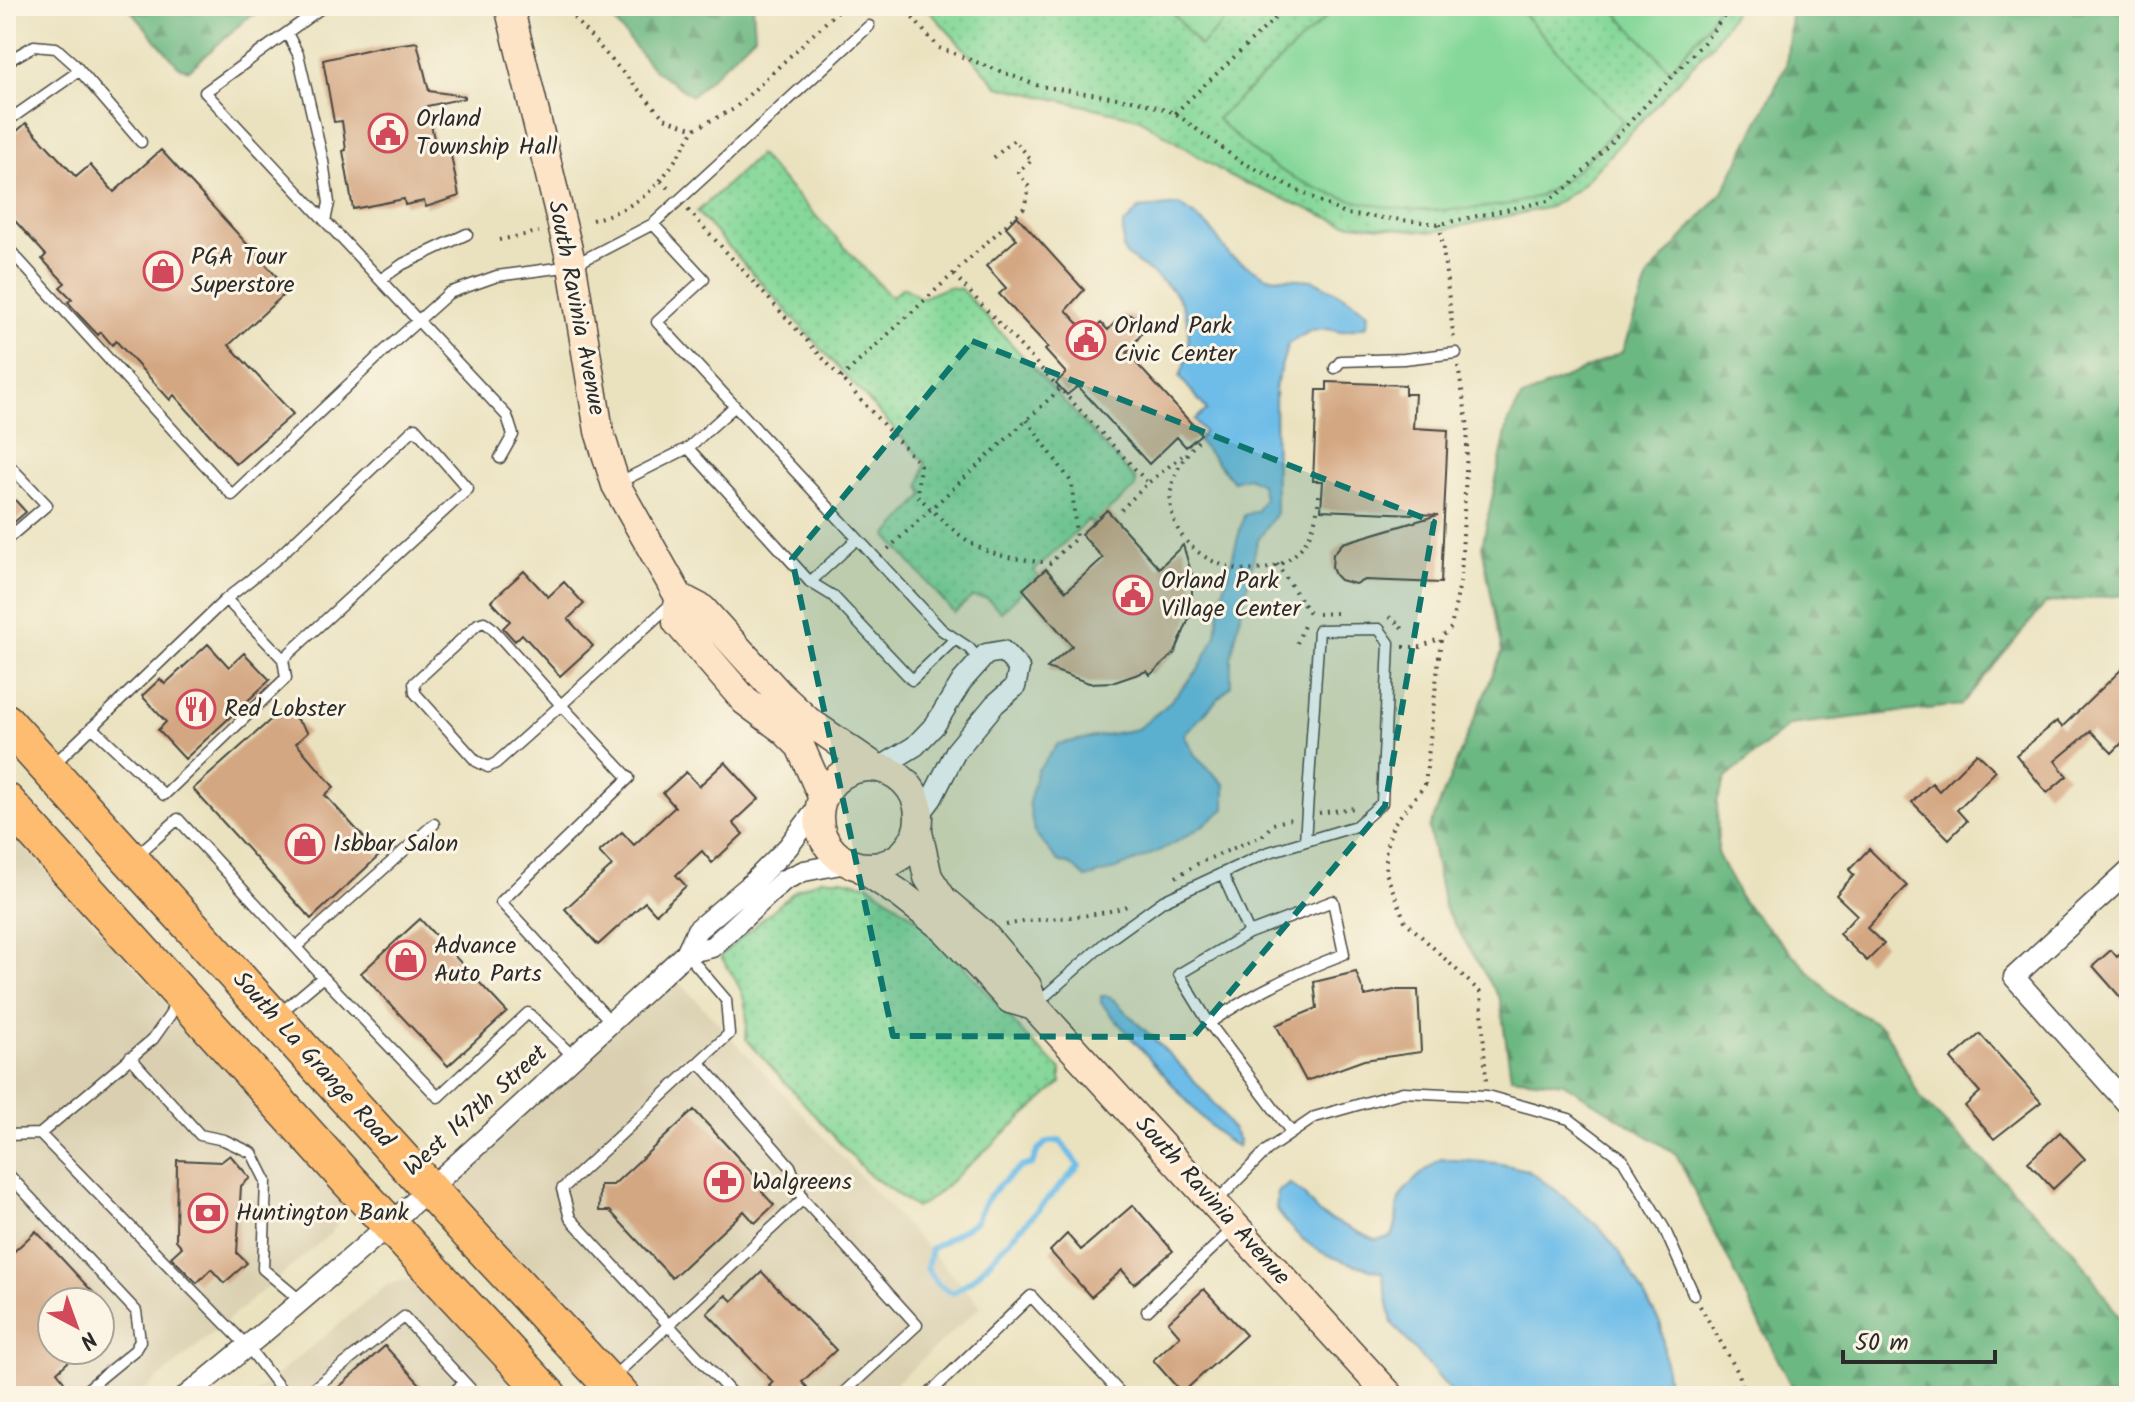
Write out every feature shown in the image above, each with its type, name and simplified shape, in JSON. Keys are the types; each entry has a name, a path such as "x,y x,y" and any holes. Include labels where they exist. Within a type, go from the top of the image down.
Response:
{"highway":[{"name":"South La Grange Road","path":"6,722 429,1189 615,1389"},
{"path":"6,801 350,1182 549,1396"}],"street":[{"name":"South Ravinia Avenue","path":"509,6 572,266 599,431 616,485 679,597 702,609 778,693 808,721 877,768"},
{"name":"South Ravinia Avenue","path":"679,597 677,622 745,701 800,746 821,802"},
{"path":"877,768 915,746 935,725 962,681 986,654 1003,651 1019,668 1015,687 995,704 956,751 919,823 911,846 900,858 874,868 853,865 825,844 818,819 821,802 833,782 845,773 860,768 877,768 892,772 906,782 916,797 919,823"},
{"name":"West 147th Street","path":"186,1396 248,1347 429,1189 686,953 697,930 748,887 788,847 821,802"},
{"name":"South Ravinia Avenue","path":"919,823 928,877 943,900 983,934 1027,986 1034,1006 1390,1396"},
{"name":"South Ravinia Avenue","path":"853,865 903,896 945,929 1010,999 1034,1006"},
{"name":"West 147th Street","path":"686,953 712,947 784,880 804,871 853,865"},
{"path":"2129,871 2014,977 2129,1106"}],"lane":[{"path":"324,6 205,92 507,416 513,435 500,458"},
{"path":"6,246 232,495 449,293 497,276 572,266 653,224 869,26"},
{"path":"287,33 298,54 323,161 329,203 325,221"},
{"path":"6,62 34,46 56,48 141,142"},
{"path":"6,122 79,71"},
{"path":"653,224 704,279 657,322 942,630 969,648 980,661"},
{"path":"380,280 413,259 467,234"},
{"path":"1335,368 1341,361 1456,353"},
{"path":"616,485 688,448 735,406"},
{"path":"48,769 226,599 274,561 415,428 468,489 283,659"},
{"path":"688,448 810,582 833,596 912,680 955,639"},
{"path":"6,462 47,505 6,540"},
{"path":"810,582 857,539"},
{"path":"611,1022 501,902 629,778 561,705 491,627 484,622 478,624 414,683 415,693 476,761 488,767 496,763 561,705 679,597"},
{"path":"92,727 164,795 286,678 283,659 226,599"},
{"path":"1034,1006 1106,942 1163,901 1266,853 1356,826 1382,803 1389,643 1379,629 1319,630 1305,841"},
{"path":"132,861 178,819 438,1097 528,1013 574,1057"},
{"path":"296,947 434,824"},
{"path":"1222,873 1249,933"},
{"path":"1209,1023 1245,999 1295,973 1344,954 1333,901 1249,933 1179,974 1209,1023 1292,1133"},
{"path":"686,953 726,1000 729,1034 562,1189 570,1218 734,1396"},
{"path":"274,1018 323,977"},
{"path":"6,1135 40,1134 153,1039 170,1015 179,991"},
{"path":"130,1057 200,1135 224,1140 252,1153 266,1181 263,1269 301,1301"},
{"path":"700,1063 790,1166 803,1199 917,1325 840,1396"},
{"path":"1214,1203 1267,1150 1315,1117 1403,1092 1487,1096 1569,1119 1623,1160 1664,1228 1694,1295"},
{"path":"40,1134 248,1347 286,1396"},
{"path":"6,1172 136,1311 140,1341 135,1350 79,1396"},
{"path":"615,1389 668,1325 803,1199"},
{"path":"1147,1311 1235,1226"},
{"path":"927,1396 1031,1296 1123,1396"},
{"path":"304,1396 404,1317 477,1396"},
{"path":"449,1396 464,1383"}],"path":[{"path":"563,6 664,118 694,129"},
{"path":"592,220 633,206 670,171 694,129 734,109 843,6"},
{"path":"902,6 939,48 1039,86 1137,101 1175,113 1238,160 1345,214 1440,224 1548,201 1573,183 1705,41 1732,6"},
{"path":"1175,113 1288,6"},
{"path":"841,378 1024,208 1029,187 1018,172 1032,160 1014,140 992,159"},
{"path":"661,181 920,465 917,495 931,509 963,537 996,555 1050,563 1076,538 1072,483 1027,420"},
{"path":"1440,224 1468,427 1461,577 1451,628 1441,638 1425,785 1393,825 1386,847 1386,873 1405,921 1481,993 1487,1096"},
{"path":"499,240 547,230"},
{"path":"954,275 1148,483"},
{"path":"888,549 1060,389"},
{"path":"1121,510 1198,441"},
{"path":"1187,452 1179,466 1172,493 1176,520 1189,545 1211,562 1226,568 1241,571 1274,565 1299,548 1309,536 1319,506 1319,490"},
{"path":"1274,565 1311,616"},
{"path":"1694,1295 1739,1374 1745,1396"}],"highlighted area":[{"path":"972,341 1434,522 1385,806 1193,1037 893,1036 792,559"}],"shaded area":[{"path":"6,827 338,1189 343,1206 340,1219 331,1233 138,1396 6,1396"},
{"path":"672,974 981,1306 882,1396 636,1396 445,1186"},
{"path":"404,1280 421,1283 530,1396 251,1396 387,1285"}],"green space":[{"path":"127,6 271,6 247,18 189,70 178,66"},
{"path":"602,6 753,6 755,35 692,96 653,69"},
{"path":"925,6 1738,6 1712,45 1579,188 1550,207 1433,232 1342,223 1231,177 1138,118 998,86"},
{"path":"1167,6 1240,6 1200,46"},
{"path":"1338,6 1516,6 1623,121 1565,180 1542,194 1514,203 1465,209 1410,209 1357,201 1305,183 1258,155 1217,119"},
{"path":"1610,6 1718,6 1706,27 1670,70"},
{"path":"1792,6 2129,6 2129,592 2046,603 1961,705 1789,725 1726,778 1717,802 1718,855 1742,901 1836,1000 1884,1028 1921,1099 2076,1253 2129,1332 2129,1396 1796,1396 1676,1154 1563,1083 1511,1077 1500,999 1444,907 1429,829 1502,652 1482,546 1508,423 1521,398 1622,352 1649,275 1723,192 1786,66"},
{"path":"759,155 891,297 903,287 921,298 948,287 961,289 1136,480 1135,488 1092,524 1088,520 1034,571 1038,576 1001,612 987,598 972,597 954,613 887,536 924,495 920,486 925,463 697,212"},
{"path":"821,879 842,879 870,885 933,931 1031,1042 1061,1070 1061,1083 933,1197 916,1208 866,1172 746,1039 747,1014 742,994 720,956 796,890"}],"water":[{"path":"1180,205 1209,227 1230,256 1267,277 1313,280 1348,298 1368,313 1367,326 1340,332 1327,329 1310,331 1288,344 1275,387 1276,513 1257,542 1231,657 1231,685 1184,735 1196,757 1225,785 1225,809 1159,851 1086,878 1071,865 1058,861 1034,832 1029,802 1037,771 1058,744 1137,729 1166,706 1199,669 1216,635 1220,603 1244,515 1257,511 1264,498 1261,484 1248,477 1233,481 1198,441 1204,432 1194,420 1207,410 1180,377 1188,342 1187,318 1183,307 1169,287 1127,256 1123,249 1123,226 1139,209"},
{"path":"1101,996 1114,1000 1197,1084 1226,1120 1239,1140 1238,1147 1202,1118 1101,1003"},
{"path":"1441,1159 1497,1163 1527,1170 1599,1227 1620,1253 1661,1325 1669,1396 1455,1396 1392,1323 1382,1272 1335,1258 1310,1245 1298,1236 1276,1209 1278,1192 1290,1184 1319,1214 1375,1240 1391,1237 1402,1195"}],"building":[{"name":"Orland Township Hall","path":"417,42 429,91 465,96 427,106 435,143 439,143 442,153 450,150 459,196 426,207 424,201 405,205 404,199 353,209 343,151 346,150 342,121 334,122 323,60"},
{"name":"PGA Tour Superstore","path":"26,123 76,177 90,165 114,192 161,150 289,290 229,345 293,414 236,464 174,395 170,400 116,341 112,345 80,316 68,302 72,299 60,287 65,283 42,259 46,255 6,211 6,141"},
{"name":"Orland Park Civic Center","path":"1017,216 1084,290 1066,310 1088,334 1101,323 1108,330 1127,314 1140,318 1143,332 1127,353 1201,434 1186,447 1177,437 1149,464 1078,386 1067,395 1056,383 1066,373 1045,350 1048,347 999,294 1006,288 986,266 1017,239 1006,227"},
{"path":"1327,382 1405,385 1405,394 1415,394 1413,428 1448,430 1441,583 1365,580 1355,584 1340,580 1335,575 1333,554 1343,543 1438,515 1321,510 1323,481 1313,481 1317,390 1327,390"},
{"path":"6,490 26,512 6,529"},
{"name":"Orland Park Village Center","path":"1107,510 1159,568 1183,545 1192,575 1192,611 1175,653 1150,675 1147,671 1115,682 1089,683 1047,668 1072,646 1023,589 1046,569 1066,591 1103,558 1081,534"},
{"path":"524,571 548,597 564,582 584,604 568,619 593,646 560,676 522,634 515,641 503,628 510,621 491,601"},
{"name":"Red Lobster","path":"208,644 229,667 244,653 270,680 185,759 158,730 166,722 142,696 160,679 165,684"},
{"path":"2129,662 2129,736 2112,753 2091,731 2055,761 2067,776 2047,793 2016,755 2057,721 2062,727"},
{"path":"285,707 308,732 296,743 334,787 325,795 380,855 311,919 193,789"},
{"path":"1977,753 1996,771 1957,810 1967,821 1949,839 1912,802 1932,783 1939,791"},
{"path":"725,762 759,799 733,823 743,834 712,863 702,851 676,875 686,886 656,914 645,902 598,945 565,909 612,866 599,852 622,832 634,845 675,807 663,793 686,772 699,786"},
{"path":"1869,849 1907,886 1867,928 1884,944 1867,961 1839,934 1857,915 1836,895 1854,875 1849,870"},
{"path":"420,919 507,1012 448,1066 361,973"},
{"path":"2129,946 2129,1007 2093,966 2111,950 2117,957"},
{"path":"1356,972 1365,996 1394,990 1418,990 1421,1052 1364,1060 1306,1081 1276,1025 1317,1008 1314,982"},
{"path":"1980,1034 2041,1102 1994,1139 1965,1106 1980,1092 1951,1059"},
{"name":"Walgreens","path":"694,1110 766,1188 762,1192 774,1205 755,1223 744,1211 672,1278 610,1211 599,1211 600,1185 613,1185"},
{"path":"2060,1132 2085,1159 2053,1189 2028,1162"},
{"name":"Huntington Bank","path":"230,1155 250,1178 241,1186 237,1253 247,1263 224,1283 211,1269 197,1283 171,1257 182,1247 176,1240 177,1160 221,1162"},
{"path":"1133,1205 1173,1251 1134,1284 1122,1270 1091,1297 1050,1251 1067,1234 1081,1250"},
{"path":"36,1231 87,1286 36,1286 36,1366 64,1366 57,1372 64,1381 47,1396 6,1396 6,1259"},
{"path":"762,1272 836,1350 802,1382 807,1387 797,1396 779,1396 769,1386 773,1382 707,1313 726,1295 732,1301"},
{"path":"1204,1289 1246,1335 1182,1393 1153,1360 1180,1336 1168,1322"},
{"path":"385,1346 431,1396 329,1396"}],"waterway":[{"path":"1060,1141 1079,1166 973,1279 953,1293 937,1284 927,1268 931,1249 975,1222 985,1202 999,1185 1021,1167 1032,1164 1038,1150 1047,1142 1060,1141"}],"place":[{"name":"Orland Township Hall","path":"388,133"},
{"name":"PGA Tour Superstore","path":"163,271"},
{"name":"Orland Park Civic Center","path":"1086,340"},
{"name":"Orland Park Village Center","path":"1133,595"},
{"name":"Red Lobster","path":"196,709"},
{"name":"Isbbar Salon","path":"305,844"},
{"name":"Advance Auto Parts","path":"406,960"},
{"name":"Walgreens","path":"724,1182"},
{"name":"Huntington Bank","path":"208,1213"}]}
